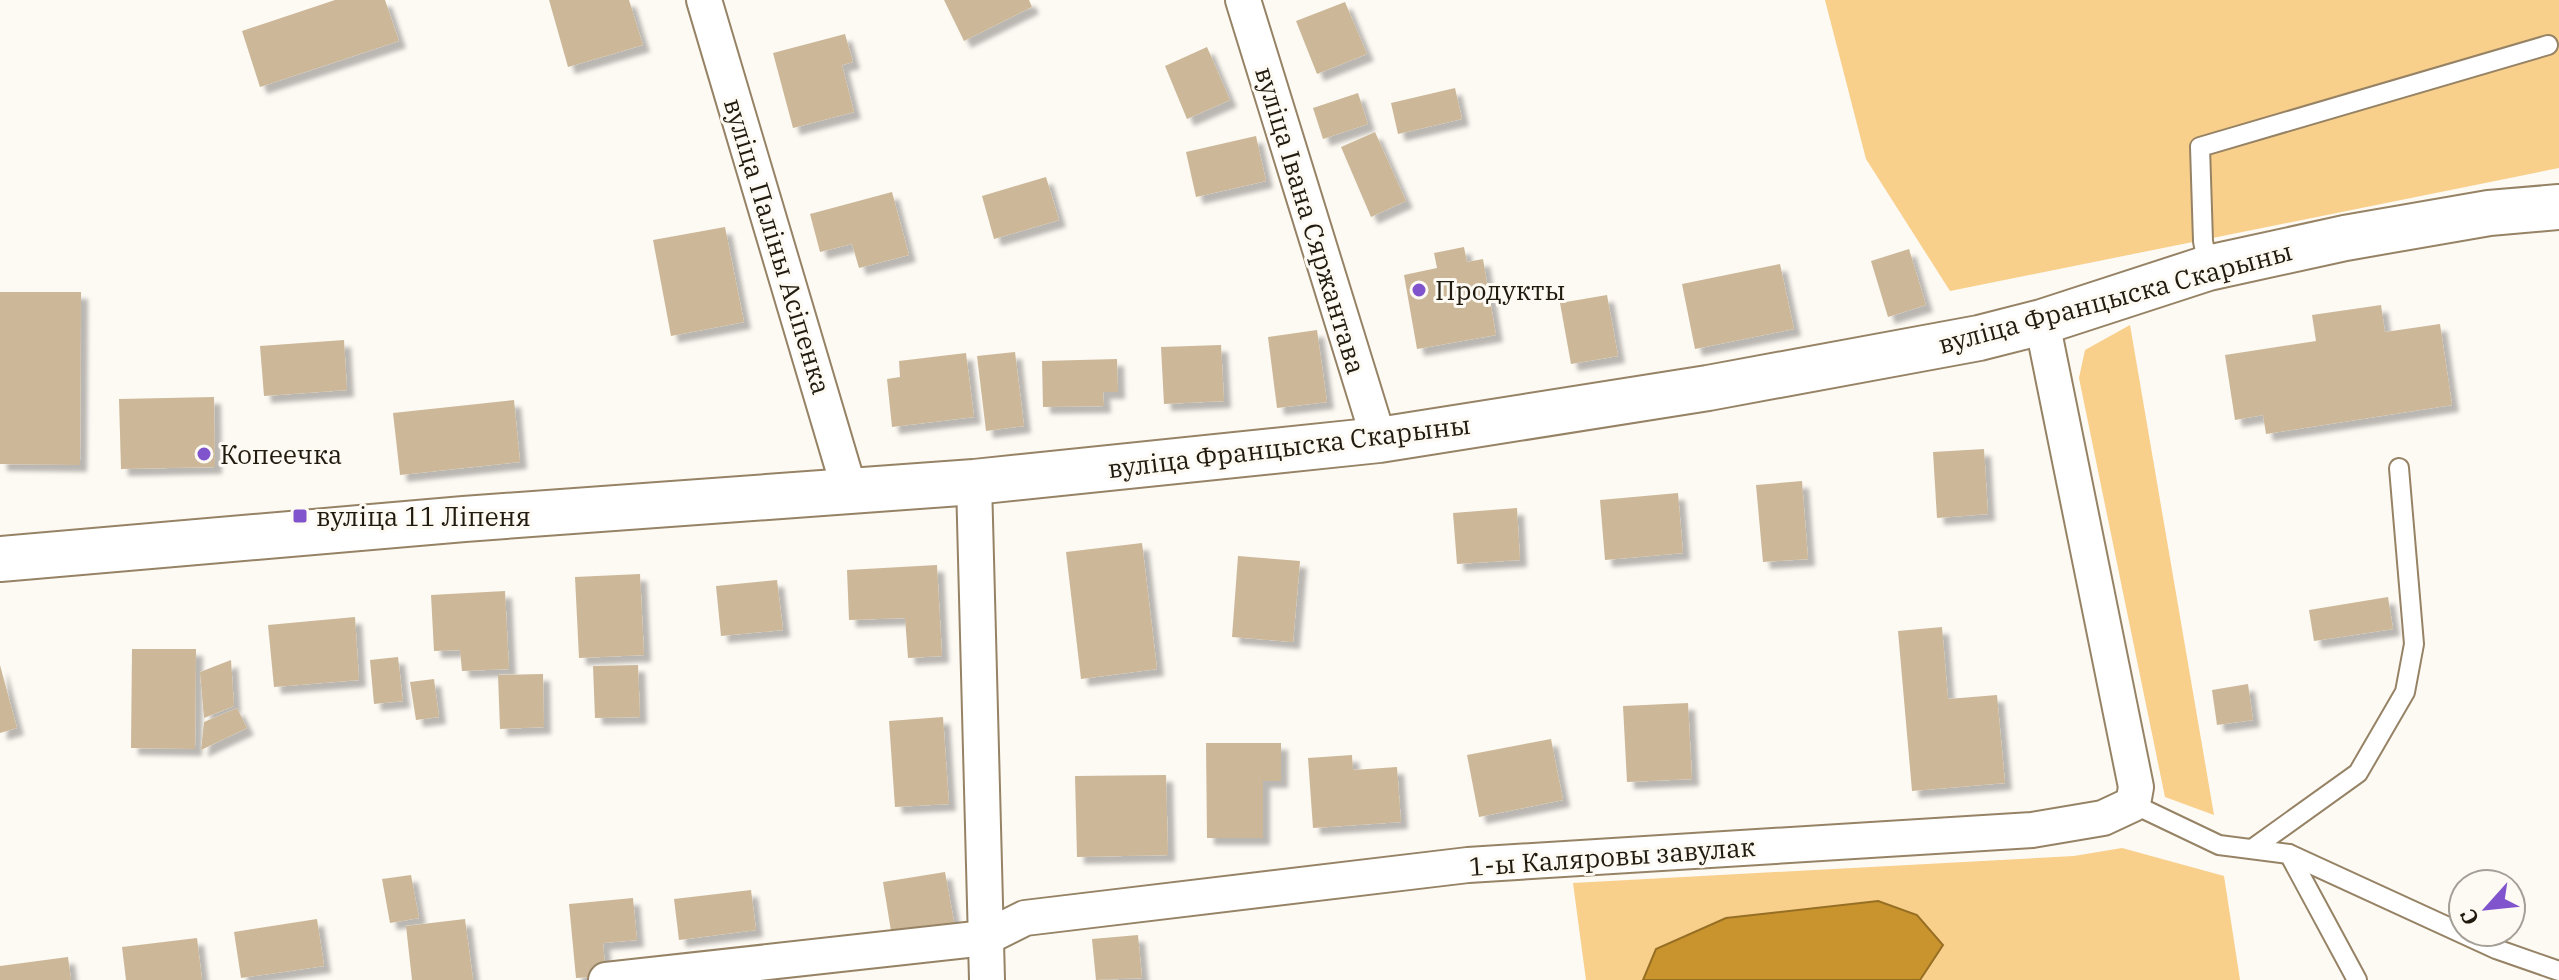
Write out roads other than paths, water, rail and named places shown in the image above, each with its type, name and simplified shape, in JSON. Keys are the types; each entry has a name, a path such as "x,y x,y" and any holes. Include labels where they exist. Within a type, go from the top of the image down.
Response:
{"main road":[{"name":"вуліца Францыска Скарыны","path":"0,559 464,519 974,482 1379,440 1708,388 1979,338 2042,322 2208,268 2374,233 2489,213 2559,207"}],"street":[{"name":"вуліца Паліны Асіпенка","path":"704,0 850,492"},
{"name":"вуліца Івана Сяржантава","path":"1243,0 1379,440"},
{"path":"2042,322 2136,787 2133,804"},
{"path":"974,482 987,980"},
{"name":"1-ы Каляровы завулак","path":"606,980 985,938 1025,918 1468,865 2032,830 2103,818 2133,804"}],"lane":[{"path":"2208,268 2203,241 2200,147 2548,45"},
{"path":"2252,849 2358,773 2405,692 2414,644 2399,468"},
{"path":"2133,804 2219,845 2289,854 2496,949 2559,971"},
{"path":"2289,854 2357,980"}],"place":[{"name":"Продукты","path":"1419,290"},
{"name":"Копеечка","path":"204,454"},
{"name":"вуліца 11 Ліпеня","path":"300,516"}]}
